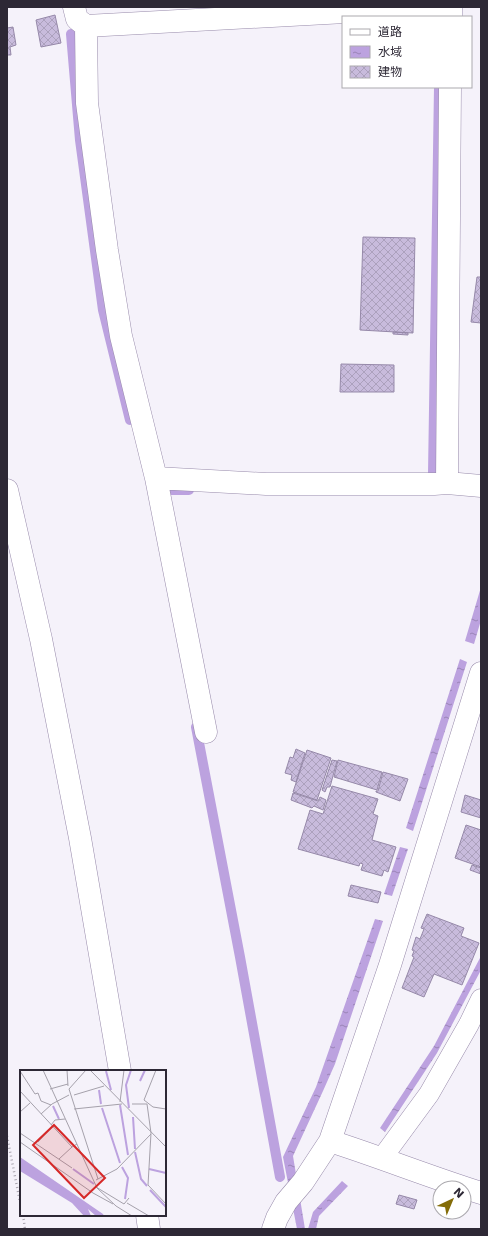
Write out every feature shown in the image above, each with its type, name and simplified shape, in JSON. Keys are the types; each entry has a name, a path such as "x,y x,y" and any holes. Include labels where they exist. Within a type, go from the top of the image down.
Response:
{"street":[{"path":"74,7 77,19 86,26 260,18 437,7"},
{"path":"86,26 86,103 120,336 156,478 206,732"},
{"path":"447,483 450,88"},
{"path":"156,478 266,484 447,483 481,486"},
{"path":"7,490 41,639 80,838 120,1070"},
{"path":"273,1229 286,1202 303,1182 330,1141 390,965 481,673"},
{"path":"330,1141 481,1193"},
{"path":"147,1216 149,1229"}],"lane":[{"path":"382,1158 429,1094 469,1024 481,999"}],"path":[{"path":"7,1136 20,1202"},
{"path":"22,1216 25,1229"}],"water":[{"path":"481,587 481,620 474,644 465,641"},
{"path":"460,659 467,662 413,831 406,828"},
{"path":"400,847 408,849 392,896 384,894"},
{"path":"375,919 383,921 335,1064 293,1156 305,1229 297,1229 283,1157 316,1087"},
{"path":"481,956 481,970 437,1053 385,1132 380,1128 434,1046"},
{"path":"342,1181 348,1186 319,1216 316,1229 308,1229 313,1212"}],"building":[{"path":"55,15 61,43 41,47 36,20"},
{"path":"13,27 16,45 10,47 11,55 7,55 7,28"},
{"path":"363,237 415,238 413,333 360,330"},
{"path":"477,277 481,277 481,323 471,322"},
{"path":"393,332 408,333 408,335 393,334"},
{"path":"341,364 394,365 394,392 340,392"},
{"path":"296,749 305,753 296,782 291,780 292,775 285,773 290,757 293,758"},
{"path":"307,750 331,758 317,800 293,792"},
{"path":"332,760 337,761 330,787 327,787 325,792 322,790"},
{"path":"338,760 382,772 377,790 334,777"},
{"path":"383,772 408,779 400,801 376,792 378,791"},
{"path":"332,786 378,799 373,814 378,816 372,840 396,847 388,872 384,870 382,876 361,870 363,864 360,863 359,866 298,849 310,810 323,814"},
{"path":"293,793 318,801 320,797 326,800 323,810 314,806 312,808 291,800"},
{"path":"465,795 481,800 481,818 461,812"},
{"path":"466,825 481,830 481,867 455,858"},
{"path":"472,865 481,868 481,874 470,870"},
{"path":"351,885 381,892 378,903 348,896"},
{"path":"427,914 464,928 461,936 479,943 462,985 434,974 424,997 402,988 414,957 412,956 414,951 412,950 416,937 420,939 424,929 421,928"},
{"path":"399,1195 417,1200 414,1209 396,1204"}],"waterway":[{"path":"71,34 80,140 103,310 130,420"},
{"path":"433,474 439,88"},
{"path":"165,490 189,490"},
{"path":"196,727 280,1177"}]}
